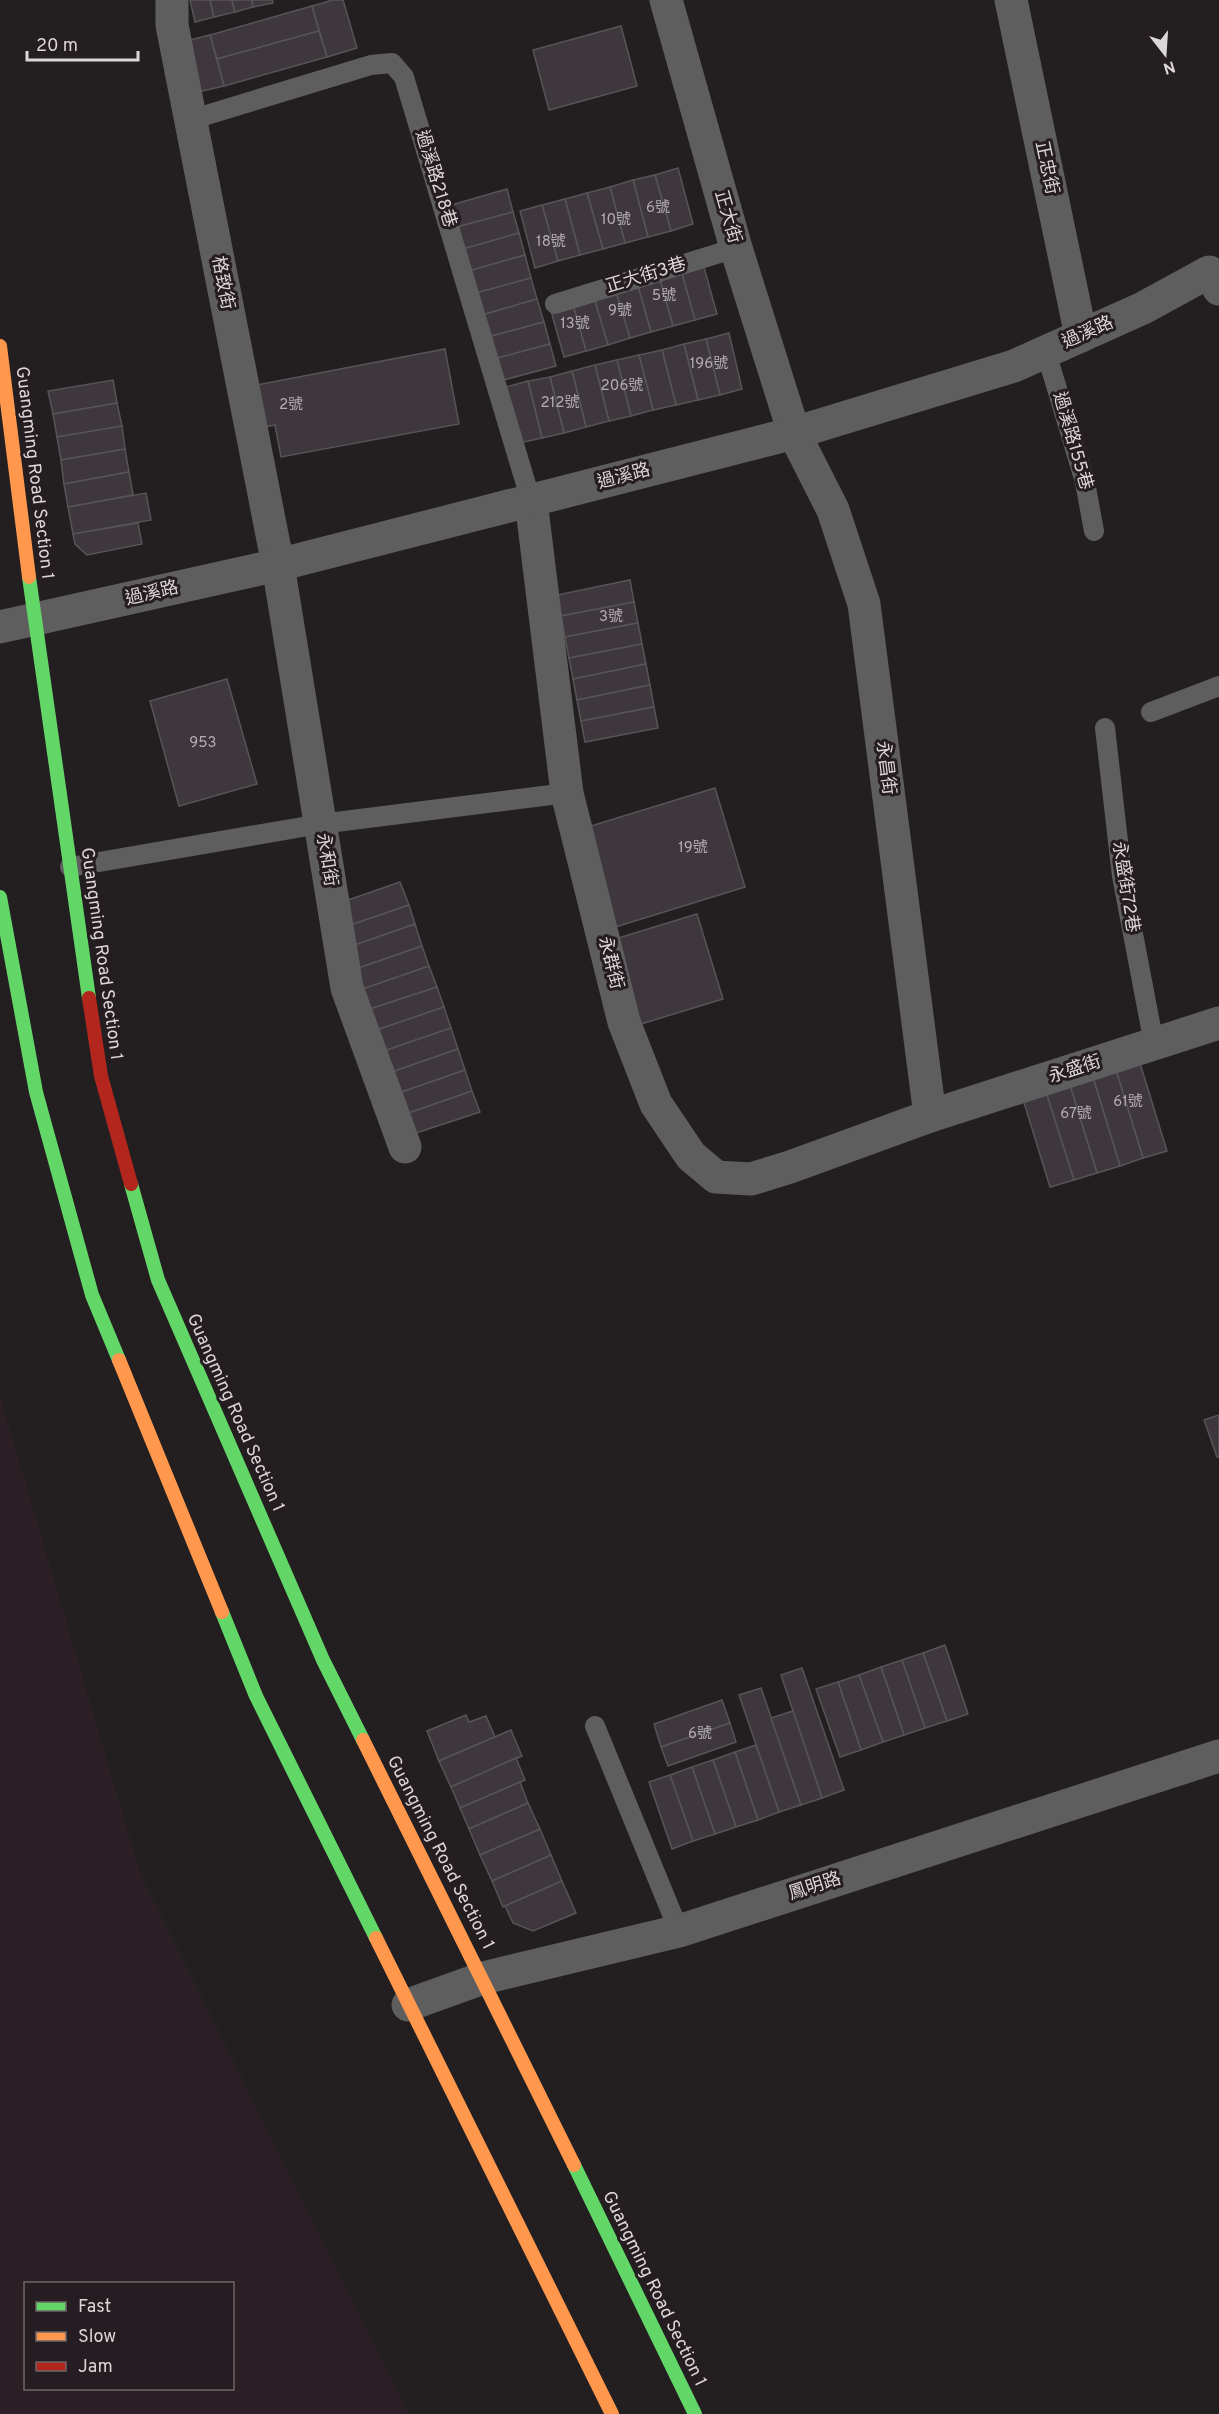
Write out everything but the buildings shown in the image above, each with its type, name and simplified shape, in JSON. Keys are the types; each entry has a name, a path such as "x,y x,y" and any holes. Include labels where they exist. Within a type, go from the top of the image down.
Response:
{"street":[{"name":"格致街","path":"172,0 172,25 278,565"},
{"name":"正大街","path":"666,0 736,248 794,433"},
{"name":"正忠街","path":"1011,0 1081,336"},
{"name":"過溪路","path":"0,627 278,565 794,433 1014,366 1216,274"},
{"name":"Guangming Road Section 1","path":"0,346 34,621 101,1076 158,1280 323,1660 483,1978 695,2414"},
{"name":"永昌街","path":"794,433 833,510 864,604 930,1116"},
{"name":"永群街","path":"531,501 567,793 624,1022 657,1104 691,1156 716,1177 751,1179 930,1116"},
{"name":"永和街","path":"278,565 347,988 405,1146"},
{"path":"0,897 36,1092 92,1295 256,1696 612,2414"},
{"name":"永盛街","path":"930,1116 1219,1023"},
{"name":"鳳明路","path":"408,2005 483,1978 679,1931 1219,1756"}],"lane":[{"name":"過溪路218巷","path":"190,120 371,65 392,63 404,77 531,501"},
{"name":"正大街3巷","path":"555,303 736,248"},
{"name":"過溪路155巷","path":"1046,352 1085,482 1094,531"},
{"path":"1151,712 1219,686"},
{"name":"永盛街72巷","path":"1106,728 1122,876 1154,1044"},
{"path":"70,867 320,824 567,793"},
{"path":"595,1726 679,1931"}],"shaded area":[{"path":"0,1396 140,1873 409,2414 0,2414"}],"traffic: fast":[{"path":"29,577 89,998"},
{"path":"0,897 36,1092 92,1295 119,1360"},
{"path":"131,1184 158,1280 323,1660 363,1740"},
{"path":"222,1612 256,1696 376,1938"},
{"path":"574,2165 695,2414"}],"traffic: slow":[{"path":"0,346 29,577"},
{"path":"119,1360 222,1612"},
{"path":"363,1740 574,2165"},
{"path":"376,1938 612,2414"}],"traffic: jam":[{"path":"89,998 101,1076 131,1184"}]}
